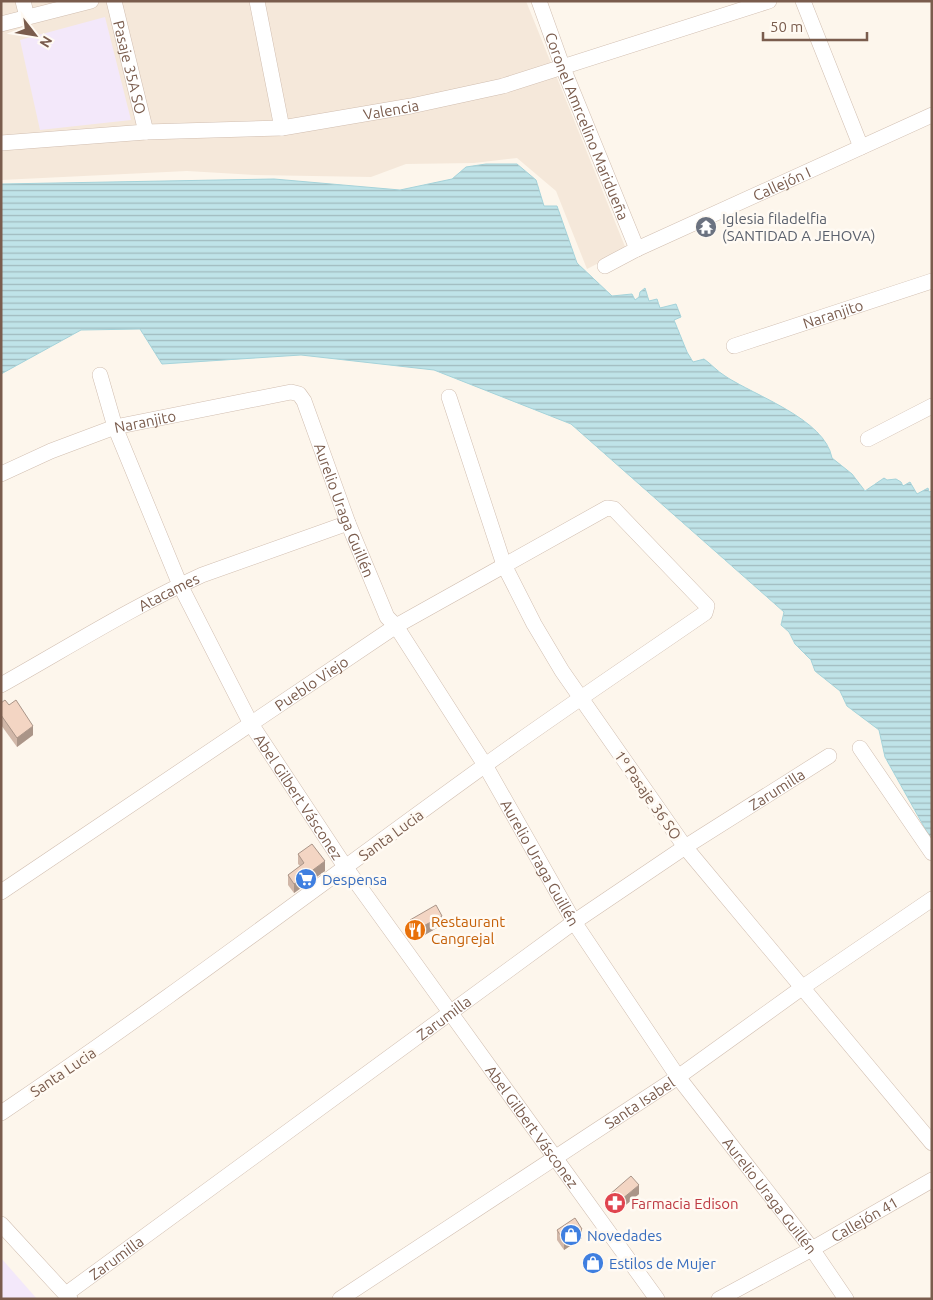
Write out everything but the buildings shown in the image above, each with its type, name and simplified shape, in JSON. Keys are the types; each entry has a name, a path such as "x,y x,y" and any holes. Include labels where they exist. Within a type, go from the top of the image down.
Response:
{"street":[{"path":"23,1 27,17"},
{"path":"1,24 90,1"},
{"name":"Pasaje 35A SO","path":"114,1 146,132"},
{"path":"257,1 282,128"},
{"name":"Coronel Amrcelino Maridueña","path":"539,1 637,249"},
{"name":"Valencia","path":"1,143 146,132 282,128 438,100 503,86 564,68 769,1"},
{"path":"803,1 861,147"},
{"name":"Callejón I","path":"606,266 637,249 932,115"},
{"name":"Naranjito","path":"734,346 932,281"},
{"name":"Abel Gilbert Vásconez","path":"100,375 115,427 180,585 251,724 346,868 657,1299"},
{"name":"Naranjito","path":"1,474 51,451 115,427 296,393"},
{"name":"Aurelio Uraga Guillén","path":"296,393 304,401 348,523 386,615 396,626 485,765 574,922 678,1076 812,1248 846,1299"},
{"name":"1º Pasaje 36 SO","path":"449,397 504,565 534,624 581,700 685,847 932,1143"},
{"path":"868,439 932,406"},
{"name":"Pueblo Viejo","path":"1,892 396,626 607,508 614,509 705,603 707,608"},
{"name":"Atacames","path":"1,685 180,585 202,575 348,523"},
{"name":"Santa Lucia","path":"1,1114 97,1048 485,765 705,613 707,608"},
{"path":"860,748 932,853"},
{"name":"Zarumilla","path":"68,1296 450,1011 574,922 685,847 829,756"},
{"name":"Santa Isabel","path":"340,1299 678,1076 802,987 932,899"},
{"name":"Callejón 41","path":"719,1299 932,1180"},
{"path":"1,1224 68,1296"}],"shaded area":[{"path":"1,1 526,1 626,249 587,269 556,191 517,158 474,163 406,164 371,177 255,175 187,171 1,180"},
{"path":"105,17 131,120 40,130 20,40"},
{"path":"1,1258 37,1299 1,1299"}],"water":[{"path":"486,164 517,164 536,180 544,206 557,206 577,263 612,296 632,294 635,300 645,288 649,301 657,299 660,308 676,304 681,317 674,320 693,362 704,359 725,376 803,420 827,444 832,458 852,474 865,491 884,478 887,480 896,479 903,486 910,482 917,494 928,488 929,492 932,491 932,841 885,757 879,730 847,706 840,691 815,671 811,660 795,644 789,632 781,625 784,612 571,424 434,370 301,355 162,364 140,329 81,330 1,374 1,184 274,179 400,190 452,179 466,167"}],"place":[{"name":"Iglesia filadelfia (SANTIDAD A JEHOVA)","path":"706,227"},
{"name":"Despensa","path":"306,879"},
{"name":"Restaurant Cangrejal","path":"415,930"},
{"name":"Farmacia Edison","path":"615,1203"},
{"name":"Novedades","path":"571,1235"},
{"name":"Estilos de Mujer","path":"593,1263"}]}
